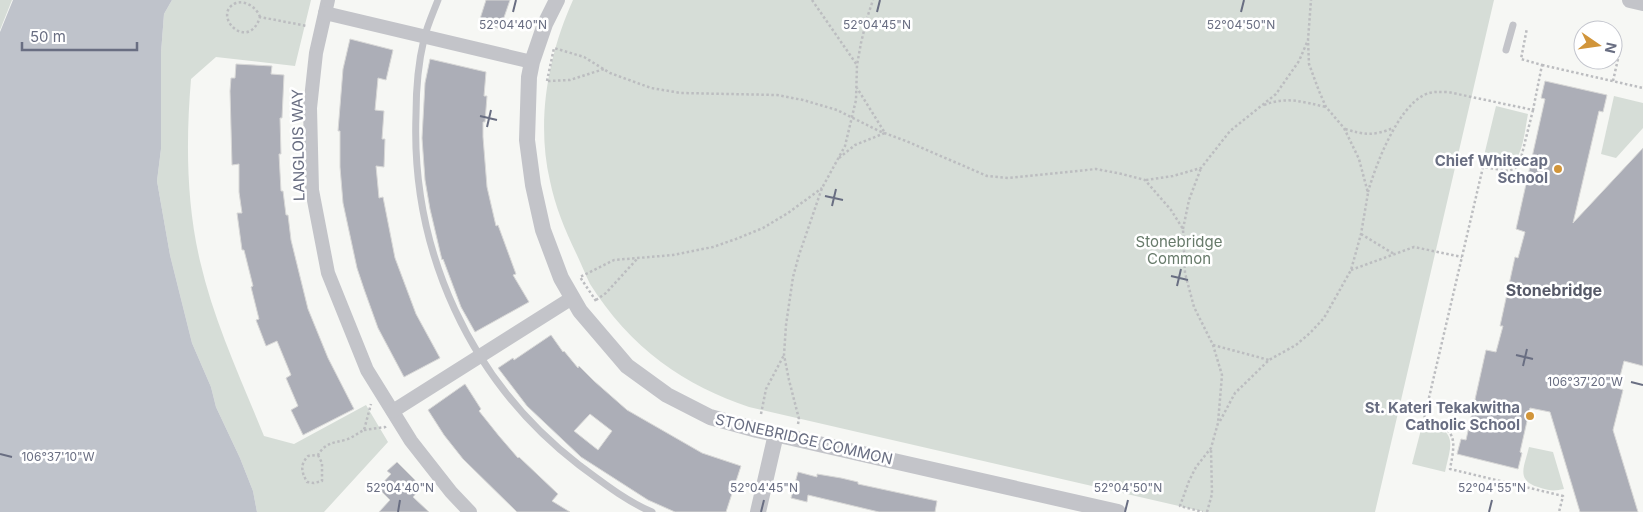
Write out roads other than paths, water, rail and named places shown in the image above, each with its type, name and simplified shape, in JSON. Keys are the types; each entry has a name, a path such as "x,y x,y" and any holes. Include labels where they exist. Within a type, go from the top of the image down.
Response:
{"street":[{"name":"STONEBRIDGE COMMON","path":"557,0 545,24 529,77 527,140 533,185 543,230 572,298 627,366 667,395 710,417 757,430 1118,512"},
{"path":"1630,0 1643,3"},
{"name":"LANGLOIS WAY","path":"470,512 451,492 403,428 367,370 328,273 312,190 310,108 316,53 326,7 424,38 532,62"},
{"path":"393,411 572,298"},
{"path":"758,512 776,434"}],"lane":[{"path":"438,0 424,38 416,90 415,130 417,169 424,222 438,272 448,297 480,355 508,396 527,418 558,449 606,485 652,512"},
{"path":"1506,50 1513,25"}],"place":[{"name":"Chief Whitecap School","path":"1558,169"},
{"name":"St. Kateri Tekakwitha Catholic School","path":"1530,416"}],"district":[{"name":"Stonebridge","path":"1554,290"}],"park label":[{"name":"Stonebridge Common","path":"1179,250"}]}
